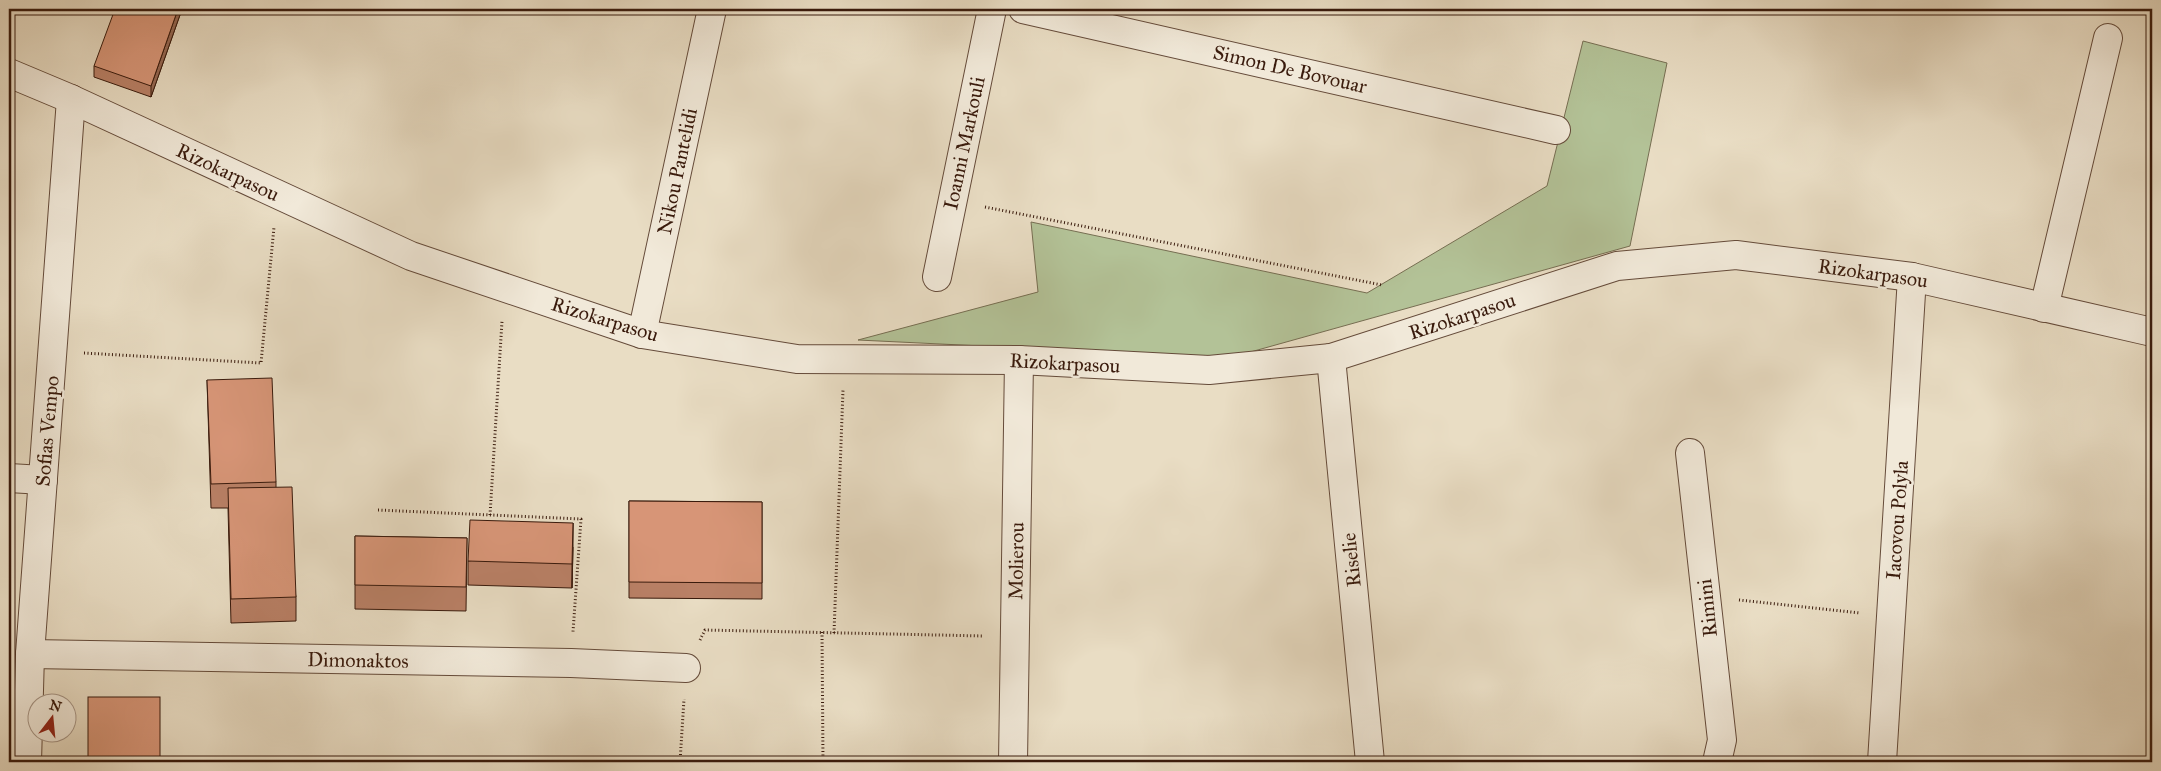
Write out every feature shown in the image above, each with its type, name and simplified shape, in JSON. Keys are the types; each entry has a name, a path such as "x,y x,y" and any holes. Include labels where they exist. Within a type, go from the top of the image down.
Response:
{"street":[{"name":"Nikou Pantelidi","path":"642,334 712,9"},
{"name":"Ioanni Markouli","path":"937,277 992,9"},
{"name":"Simon De Bovouar","path":"1024,9 1556,130"},
{"path":"2044,308 2108,38"},
{"name":"Rizokarpasou","path":"9,73 71,99 411,256 642,334 797,359 1019,360 1210,370 1331,358 1616,266 1736,255 1912,277 2152,332"},
{"name":"Sofias Vempo","path":"27,762 30,654 54,351 71,99"},
{"name":"Iacovou Polyla","path":"1882,762 1912,277"},
{"name":"Riselie","path":"1331,358 1370,762"},
{"name":"Molierou","path":"1013,762 1019,360"},
{"name":"Rimini","path":"1690,453 1722,740 1717,762"},
{"path":"9,478 43,480"},
{"name":"Dimonaktos","path":"30,654 571,663 686,668"}],"path":[{"path":"54,351 261,363 278,196"},
{"path":"952,200 1382,285"},
{"path":"490,515 504,288"},
{"path":"834,633 844,359"},
{"path":"378,510 581,519 571,663"},
{"path":"1706,597 1891,616"},
{"path":"680,762 686,668 705,630 1015,636"},
{"path":"822,632 823,762"}],"green space":[{"path":"1583,41 1667,63 1630,246 1229,358 858,340 1038,292 1031,222 1367,293 1547,186"}],"building":[{"path":"115,9 178,9 151,86 94,66"},
{"path":"272,378 276,482 211,484 207,380"},
{"path":"292,487 296,597 231,599 228,488"},
{"path":"629,501 762,502 762,583 629,582"},
{"path":"470,520 573,523 572,564 468,561"},
{"path":"355,536 467,538 466,587 355,585"},
{"path":"88,697 160,697 160,762 88,762"}]}
